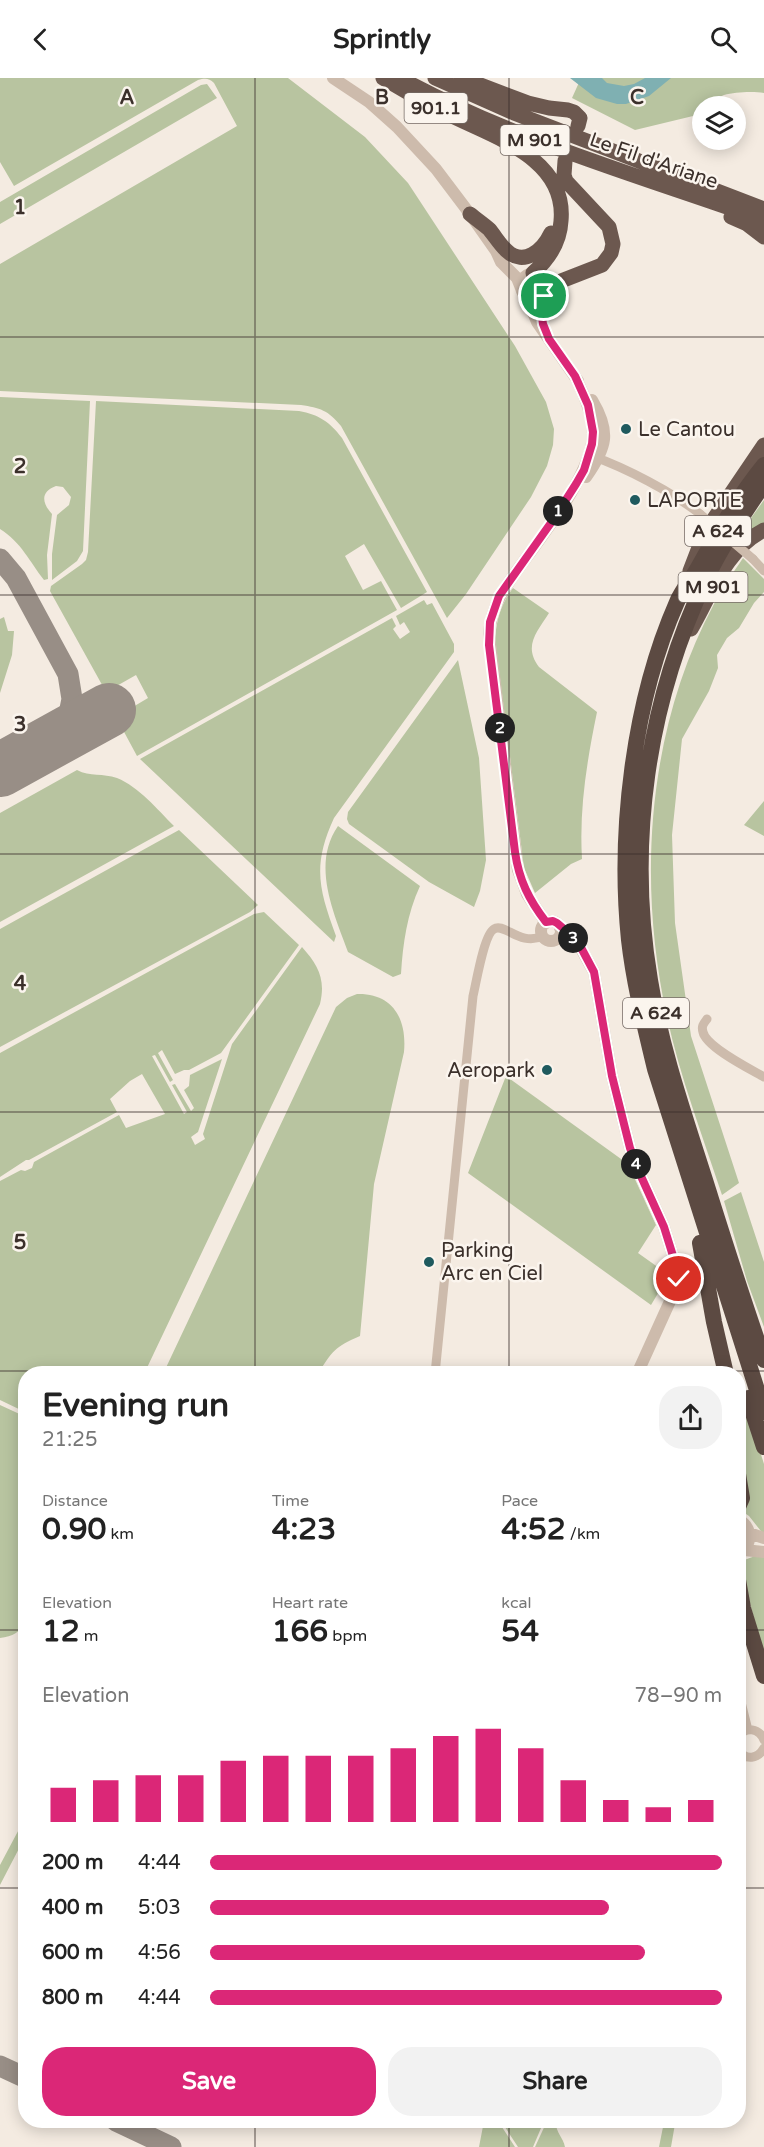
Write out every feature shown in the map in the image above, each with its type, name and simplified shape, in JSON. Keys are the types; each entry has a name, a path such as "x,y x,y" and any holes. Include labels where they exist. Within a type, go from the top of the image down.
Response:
{"highway":[{"name":"901.1","path":"384,78 524,152 543,167"},
{"name":"Le Fil d'Ariane","path":"400,78 490,123 764,220"},
{"name":"Le Fil d'Ariane","path":"435,78 514,113 764,209"},
{"path":"462,78 528,103 574,112 580,118 578,126"},
{"path":"545,294 561,281 602,265 611,253 613,244 609,227 566,181 565,161"},
{"path":"470,214 489,229 510,254 524,257 538,252 549,238 556,215 554,198 543,167"},
{"path":"535,274 554,247 562,219 562,203 558,190 543,167"},
{"name":"M 901","path":"715,189 734,191 764,201"},
{"path":"675,190 689,201 747,224 764,237"},
{"path":"535,274 573,276"},
{"name":"A 624","path":"764,445 705,532 650,677 632,775 625,868 629,941 636,985 655,1069 764,1412"},
{"name":"A 624","path":"678,600 727,516 764,465"},
{"name":"A 624","path":"764,484 736,526 707,577 691,612 677,655 657,723 644,798 640,868 643,934 656,1010 671,1069 764,1360"},
{"name":"M 901","path":"677,655 714,584 732,556 744,543 764,530"},
{"path":"677,1140 682,1178 738,1366"},
{"path":"700,1243 724,1366"},
{"path":"746,1392 764,1448"},
{"path":"746,1619 764,1676"}],"street":[{"path":"333,78 369,102 397,127 436,169 496,251 501,262 517,279 537,322 575,376 588,405 593,432 594,457 569,502 553,520 499,596 493,611 489,634 518,870 527,894 546,922"},
{"path":"344,78 372,96 412,132 428,153 436,169"},
{"path":"496,251 515,267 547,281 541,318 549,339"},
{"path":"523,292 524,277 535,274"},
{"path":"523,292 535,299 545,294"},
{"path":"594,457 680,500 700,514 764,571"},
{"path":"543,936 541,928 546,922 553,921 559,933 582,949 589,960 597,982 612,1076 630,1148 664,1227 678,1272 676,1288 641,1366"},
{"path":"436,1366 473,996 489,934 495,928 500,927 524,939 543,936 551,940 559,933"},
{"path":"707,1019 702,1030 709,1042 764,1077"},
{"path":"746,1527 750,1533 764,1538"},
{"path":"746,1544 750,1533"},
{"path":"746,1552 764,1552"},
{"path":"746,1722 748,1730 757,1731 764,1740"},
{"path":"746,1756 751,1758 763,1751"}],"green space":[{"path":"0,78 288,78 365,137 408,183 515,346 546,402 554,429 553,445 547,466 531,497 466,594 447,618 341,426 332,416 323,411 301,405 0,391 0,264 237,126 214,83 207,79 198,80 14,186 0,162"},
{"path":"581,78 764,78 764,93 744,92 722,96 692,96 692,116 635,130 572,98"},
{"path":"207,84 217,98 0,224 0,202 201,85"},
{"path":"0,397 90,401 83,551 77,561 52,580 52,554 57,515 69,505 71,497 63,487 56,486 47,491 44,498 52,514 47,555 48,579 44,580 19,546 0,529"},
{"path":"96,401 299,411 323,420 342,438 427,592 401,608 364,544 345,556 363,590 381,581 397,610 137,756 116,717 148,698 136,675 106,692 50,591 51,586 86,560 88,552"},
{"path":"764,500 764,526 740,539 738,536"},
{"path":"743,558 764,579 764,592 754,603 739,628 727,638 717,655 718,668 709,691 682,739 672,835 675,923 691,1036 739,1183 722,1195 685,1084 667,1017 652,913 651,860 654,806 662,754 674,702 692,652 714,604"},
{"path":"513,588 549,613 536,633 532,646 534,659 539,667 597,712 585,785 582,859 571,864 535,893 524,868 495,638 500,612"},
{"path":"424,600 427,605 432,603 454,644 454,652 334,818 323,850 320,877 325,904 336,936 334,942 140,759 392,618 396,626 393,629 400,639 410,632 404,622 400,625 396,616"},
{"path":"4,617 8,631 14,631 12,655 0,693 0,619"},
{"path":"458,660 479,758 486,860 480,891 474,907 429,882 349,824 347,819 348,812"},
{"path":"77,770 87,774 117,778 125,782 147,799 174,826 0,922 0,813"},
{"path":"764,801 764,836 744,825"},
{"path":"338,826 420,886 406,929 401,974 393,977 348,952 332,905 326,873 326,857 330,841"},
{"path":"179,830 258,905 250,912 0,1047 0,929"},
{"path":"264,912 299,945 221,1053 189,1070 175,1074 162,1050 158,1053 173,1080 170,1082 155,1055 152,1056 184,1114 187,1112 172,1085 175,1084 191,1111 194,1108 184,1090 189,1086 190,1075 222,1059 198,1132 191,1137 195,1145 205,1139 203,1134 232,1044 302,947 319,973 322,987 320,1004 148,1366 18,1366 18,1409 0,1400 0,1181 21,1170 32,1168 34,1162 119,1115 126,1128 165,1114 142,1074 130,1081 110,1099 117,1112 26,1160 0,1177 0,1053 254,914"},
{"path":"357,994 369,995 388,1003 400,1019 404,1040 404,1052 374,1184 360,1336 335,1350 323,1366 167,1366 336,1007 347,998"},
{"path":"506,1076 628,1164 656,1225 638,1253 669,1275 651,1305 468,1173"},
{"path":"741,1192 764,1262 764,1327 747,1281 724,1201"},
{"path":"0,1405 18,1413 18,1631 0,1638"},
{"path":"746,1407 764,1464 764,1535 746,1514"},
{"path":"755,1556 764,1557 764,1656 746,1588 746,1559"},
{"path":"18,1831 18,1850 0,1885 0,1865"},
{"path":"483,2128 503,2128 515,2147 479,2147"},
{"path":"506,2128 541,2128 533,2147 518,2147"},
{"path":"544,2128 557,2128 565,2147 535,2147"},
{"path":"663,2128 674,2128 671,2147 659,2147"}],"water":[{"path":"570,78 602,78 607,83 624,86 645,78 671,78 649,96 626,104 617,104 596,98"}],"taxiway":[{"path":"0,559 16,578 68,674 72,699 65,734"},
{"path":"0,2066 18,2074"},
{"path":"131,2128 171,2147"}],"runway":[{"path":"0,770 109,710"}],"place":[{"name":"Le Cantou","path":"626,429"},
{"name":"LAPORTE","path":"635,500"},
{"name":"Aeropark","path":"547,1070"},
{"name":"Parking Arc en Ciel","path":"429,1262"}],"route":[{"path":"544,296 541,310 543,324 549,339 575,376 588,405 593,432 584,470 553,520 499,596 490,622 489,645 515,852 521,881 536,909 546,922 557,923 560,928 577,940 594,972 612,1076 630,1148 664,1227 679,1279"}]}
